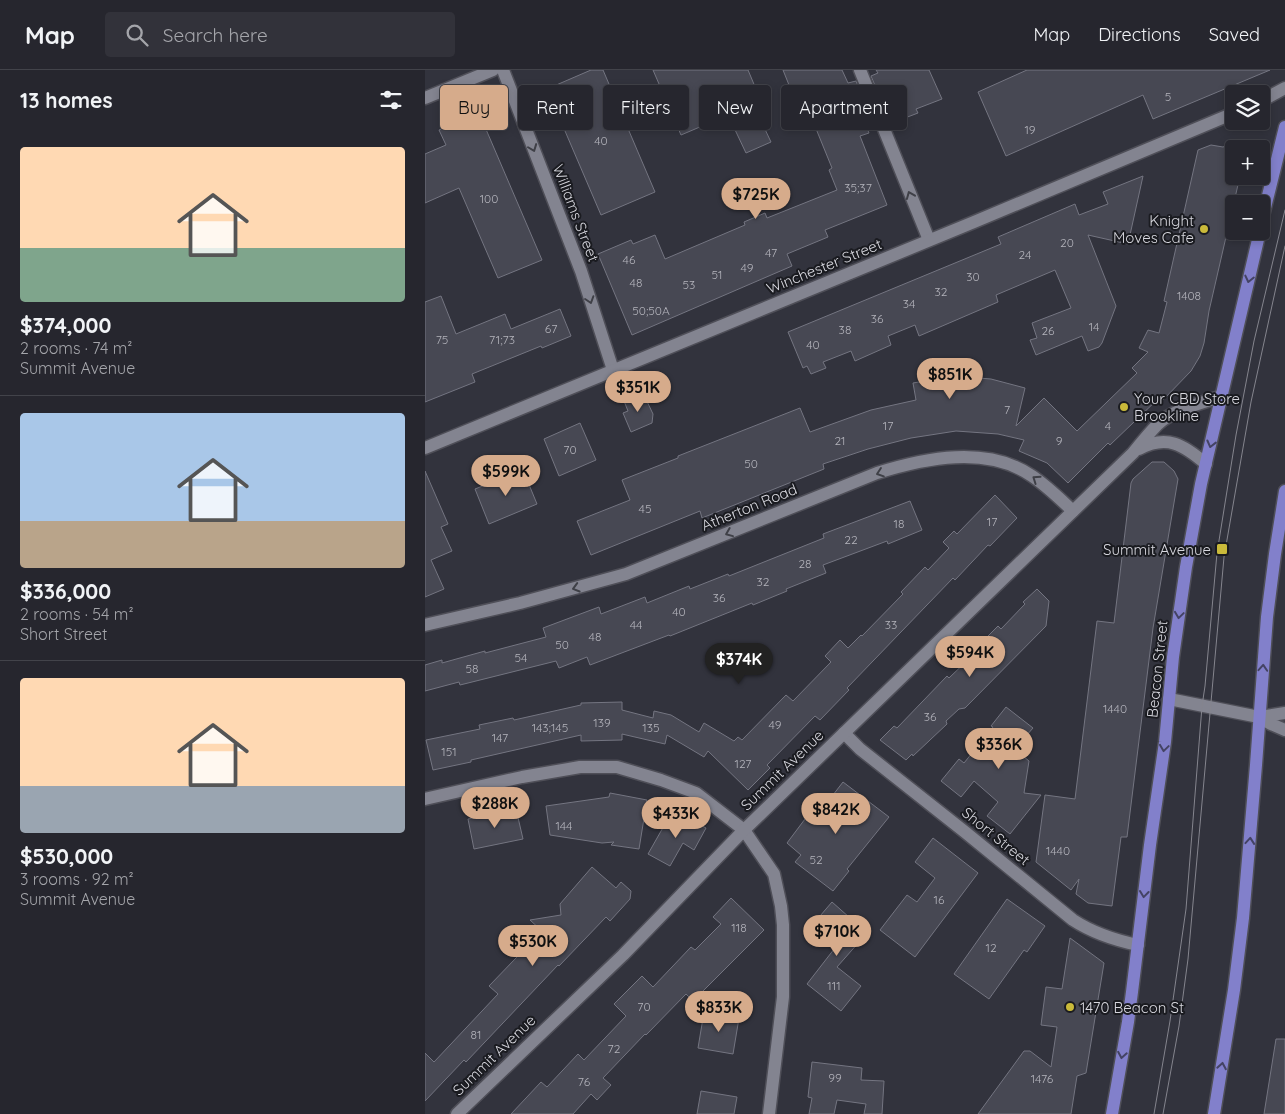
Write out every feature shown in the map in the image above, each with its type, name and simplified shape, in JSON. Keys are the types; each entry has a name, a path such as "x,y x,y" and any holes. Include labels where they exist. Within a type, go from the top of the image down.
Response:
{"main road":[{"path":"1268,195 1285,127"},
{"name":"Beacon Street","path":"1111,1114 1128,1022 1186,566 1206,464 1258,240"},
{"path":"1214,1114 1234,990 1243,918 1269,598 1278,527 1285,491"}],"street":[{"path":"425,98 493,70"},
{"name":"Williams Street","path":"503,70 581,272 613,370"},
{"path":"860,70 929,240"},
{"path":"1270,96 1285,88"},
{"name":"Winchester Street","path":"425,448 1225,117"},
{"name":"Summit Avenue","path":"457,1114 623,955 744,830 1133,453 1159,423 1168,417 1222,396"},
{"name":"Summit Avenue","path":"1133,453 1157,442 1168,442 1183,447 1206,464"},
{"name":"Atherton Road","path":"425,625 520,603 626,574 877,473 911,464 970,457 992,460 1013,466 1031,475 1048,487 1073,511"},
{"path":"1169,699 1259,717 1285,730"},
{"path":"1259,717 1285,713"},
{"name":"Short Street","path":"844,733 860,749 1073,920 1103,936 1138,945"},
{"path":"425,799 522,777 580,768 617,767 696,793 744,830 774,874 783,925 783,996 769,1114"}],"building":[{"path":"591,70 603,70 609,85 603,85 603,130 629,130 655,192 601,215 565,130 593,130 593,85 556,85"},
{"path":"653,70 748,70 754,85 699,85 699,127 681,135 679,130 689,130 689,85 659,85"},
{"path":"783,70 842,70 848,83 856,81 858,85 789,85"},
{"path":"876,70 929,70 942,99 916,109 918,113 907,117 907,85 875,85 871,76 878,73"},
{"path":"1027,70 1270,70 1234,85 1225,85 1225,89 1153,119 1143,95 1006,156 978,92"},
{"path":"439,130 486,130 542,260 498,278 459,188 425,203 425,154 446,145"},
{"path":"735,130 765,130 771,142 746,153"},
{"path":"817,130 868,130 869,133 860,136 887,205 825,230 828,237 787,254 792,266 632,335 598,254 631,240 633,244 655,235 665,259 745,225 744,222 765,213 767,218 837,190 829,170 832,168"},
{"path":"1211,145 1225,146 1225,185 1238,185 1236,195 1225,195 1225,240 1200,356 1191,371 1163,400 1160,397 1110,445 1108,443 1068,483 1047,463 1019,451 1024,440 998,434 956,431 911,438 868,449 823,464 824,469 702,518 700,511 591,555 577,521 630,500 622,480 800,408 810,432 871,410 916,400 913,383 954,376 991,379 1025,388 1016,426 1044,398 1077,431 1137,373 1132,368 1148,352 1139,348 1148,330 1159,333 1167,302 1164,301 1198,150"},
{"path":"1143,176 1128,244 1088,235 1116,306 1099,347 1088,351 1082,336 1036,355 1030,340 1037,338 1032,323 1071,308 1055,270 996,295 998,302 919,336 915,325 888,336 891,345 855,361 851,351 823,362 826,368 811,374 807,366 803,368 788,332 1001,244 998,237 1075,204 1079,215 1108,204 1103,192"},
{"path":"441,296 456,334 505,314 511,329 560,309 571,336 472,374 475,382 425,402 425,302"},
{"path":"643,393 653,414 652,423 631,432 623,413 628,411 624,401"},
{"path":"580,423 596,460 559,476 544,439"},
{"path":"1152,462 1164,462 1174,471 1178,479 1153,628 1127,837 1121,837 1112,906 1088,903 1076,894 1079,879 1071,890 1036,862 1045,795 1075,799 1097,621 1114,623 1131,483"},
{"path":"523,470 537,504 489,524 475,489"},
{"path":"425,471 448,524 441,527 452,551 431,560 444,589 425,597"},
{"path":"995,495 1017,518 955,580 953,578 847,688 849,690 820,720 815,716 767,765 770,768 748,790 708,751 704,757 667,735 665,744 622,734 622,740 581,741 581,735 433,770 426,740 480,729 479,725 513,718 514,720 581,705 581,703 622,702 622,710 653,718 654,711 671,715 699,732 704,723 734,741 738,737 742,740 786,695 793,701 831,662 825,656 840,640 848,648 862,636 903,594 901,592 925,567 928,570 949,548 943,542 954,531 957,534"},
{"path":"910,501 922,530 888,544 887,541 823,565 826,573 753,605 752,603 670,636 590,665 587,657 559,668 556,661 460,685 459,682 425,691 425,665 442,660 442,663 546,637 543,628 599,607 601,614 645,597 647,603 689,586 690,589 728,574 729,576 824,538 823,534"},
{"path":"1037,589 1049,601 1046,626 965,708 959,709 946,721 947,724 913,756 912,754 906,760 880,740 894,726 897,728 947,676 949,678 973,655 971,653 998,626 1001,629 1025,604 1023,602"},
{"path":"1006,707 1033,728 1026,736 1031,740 1026,747 1029,749 1023,756 1029,761 1024,793 1041,795 1010,834 987,816 998,802 974,781 961,797 941,781 959,759 964,763 993,727 991,726"},
{"path":"843,782 889,817 847,869 849,871 833,891 795,862 801,855 787,843 820,799 826,804"},
{"path":"610,793 647,800 639,849 611,845 614,842 602,843 550,835 546,806 609,797"},
{"path":"516,809 523,839 474,849 468,819"},
{"path":"684,816 706,828 694,850 683,843 670,866 648,854 669,817 680,823"},
{"path":"933,838 978,873 915,957 880,930 907,895 917,902 935,878 915,862"},
{"path":"592,867 616,888 621,882 631,891 630,899 610,921 606,917 466,1062 464,1060 425,1101 425,1053 434,1062 498,994 489,986 542,931 530,920 561,915 560,904"},
{"path":"731,898 764,930 693,1001 686,994 645,1034 603,1078 611,1085 597,1100 591,1094 573,1114 511,1114 541,1082 547,1087 578,1054 584,1060 626,1016 614,1004 642,976 653,987 691,947 695,950 721,924 713,917"},
{"path":"1007,899 1045,926 1027,952 1024,950 989,999 954,974"},
{"path":"832,902 867,933 837,967 861,986 841,1011 807,984 838,944 814,923"},
{"path":"1070,938 1104,963 1086,1073 1077,1076 1071,1114 978,1114 1024,1051 1030,1051 1051,1067 1057,1027 1041,1025 1046,987 1062,989"},
{"path":"704,1012 739,1018 733,1054 698,1048"},
{"path":"1276,1039 1285,1039 1285,1114 1264,1114"},
{"path":"812,1062 862,1068 861,1080 884,1081 882,1114 864,1114 866,1104 837,1100 834,1114 809,1114 812,1098 808,1097"},
{"path":"701,1091 737,1097 734,1114 697,1114"}],"tram line":[{"path":"1154,1114 1186,909 1202,706 1217,553 1236,435 1254,341 1285,210"},
{"path":"1163,1114 1179,1026 1188,959 1224,557 1251,402 1285,246"}],"place":[{"name":"Knight Moves Cafe","path":"1204,229"},
{"name":"Your CBD Store Brookline","path":"1124,407"},
{"name":"Summit Avenue","path":"1222,549"},
{"name":"1470 Beacon St","path":"1070,1007"}]}
